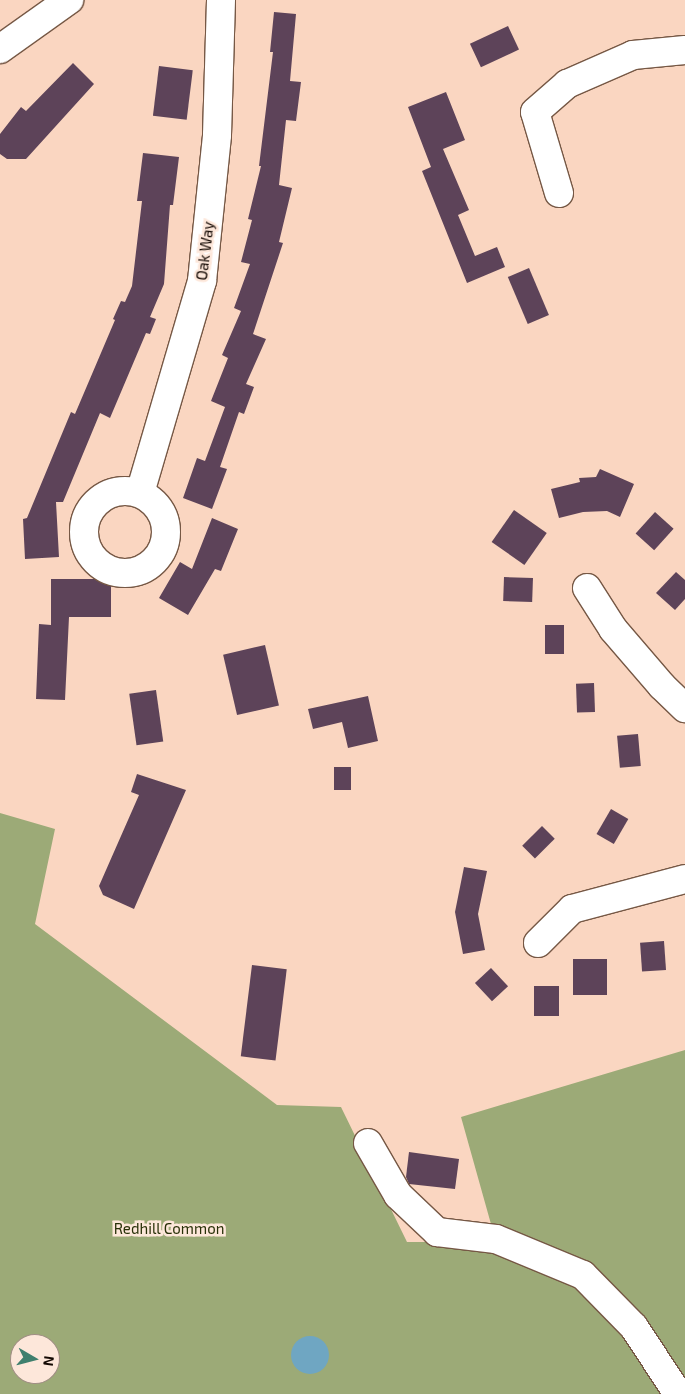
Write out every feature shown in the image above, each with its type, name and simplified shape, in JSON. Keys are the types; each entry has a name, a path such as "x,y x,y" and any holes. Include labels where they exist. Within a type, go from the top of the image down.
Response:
{"street":[{"path":"0,49 69,0"},
{"name":"Oak Way","path":"140,493 160,431 202,281 217,135 221,0"},
{"path":"560,193 535,112 566,84 633,55 685,50"},
{"path":"587,588 613,629 662,686 685,708"},
{"path":"538,942 572,909 685,879"},
{"path":"368,1143 398,1195 437,1232 496,1239 583,1275 634,1327 678,1394"}],"green space":[{"name":"Redhill Common","path":"0,813 55,829 35,924 277,1105 341,1107 407,1242 496,1242 461,1117 685,1050 685,1394 0,1394"}],"water":[{"path":"310,1336 324,1341 329,1355 324,1369 310,1374 296,1369 291,1355 296,1341"}],"building":[{"path":"274,12 296,14 290,81 301,82 296,121 286,120 279,185 292,188 279,242 283,243 253,334 266,339 246,384 254,387 244,414 239,412 220,467 227,469 212,509 183,498 197,458 205,461 225,407 211,401 228,358 222,355 241,311 234,308 250,264 241,262 252,220 248,219 261,166 259,166 273,52 270,52"},
{"path":"508,26 519,50 481,67 470,44"},
{"path":"73,63 94,84 26,159 7,159 0,154 0,134 21,107 26,111"},
{"path":"159,66 193,70 187,120 153,116"},
{"path":"446,92 465,140 443,149 469,210 458,215 475,256 497,247 505,267 467,283 422,171 431,167 408,107"},
{"path":"143,153 179,157 173,205 170,205 164,284 150,317 156,319 150,334 146,333 110,418 100,413 63,502 56,502 59,557 25,559 23,519 27,518 71,412 75,414 115,320 113,319 121,301 125,302 132,286 142,201 137,201"},
{"path":"529,268 549,315 528,324 508,277"},
{"path":"600,469 634,484 620,517 607,511 583,512 559,518 551,489 580,482 579,478 596,477"},
{"path":"514,510 547,533 524,565 492,542"},
{"path":"655,512 674,529 654,550 636,534"},
{"path":"212,518 238,529 221,571 215,569 188,615 159,598 180,562 192,569"},
{"path":"676,572 685,580 685,599 675,610 656,593"},
{"path":"504,577 533,578 532,602 503,601"},
{"path":"51,579 111,579 111,617 69,617 65,700 36,699 39,624 51,625"},
{"path":"545,625 564,625 564,654 545,654"},
{"path":"265,645 279,705 237,715 223,655"},
{"path":"594,683 595,712 577,713 576,684"},
{"path":"156,690 163,741 136,745 129,694"},
{"path":"368,696 378,741 348,748 342,722 313,729 308,709"},
{"path":"638,734 641,766 620,768 617,736"},
{"path":"334,767 351,767 351,790 334,790"},
{"path":"137,774 186,790 134,909 103,895 99,886 139,795 131,792"},
{"path":"611,809 628,819 614,844 596,834"},
{"path":"542,826 555,839 535,859 522,846"},
{"path":"464,867 487,871 478,914 485,950 463,954 455,912"},
{"path":"664,941 666,970 642,972 640,943"},
{"path":"573,959 607,959 607,995 573,995"},
{"path":"252,965 287,969 276,1061 241,1056"},
{"path":"491,968 508,986 492,1001 475,983"},
{"path":"534,986 559,986 559,1016 534,1016"},
{"path":"409,1152 459,1159 455,1189 409,1184 406,1177"}]}
